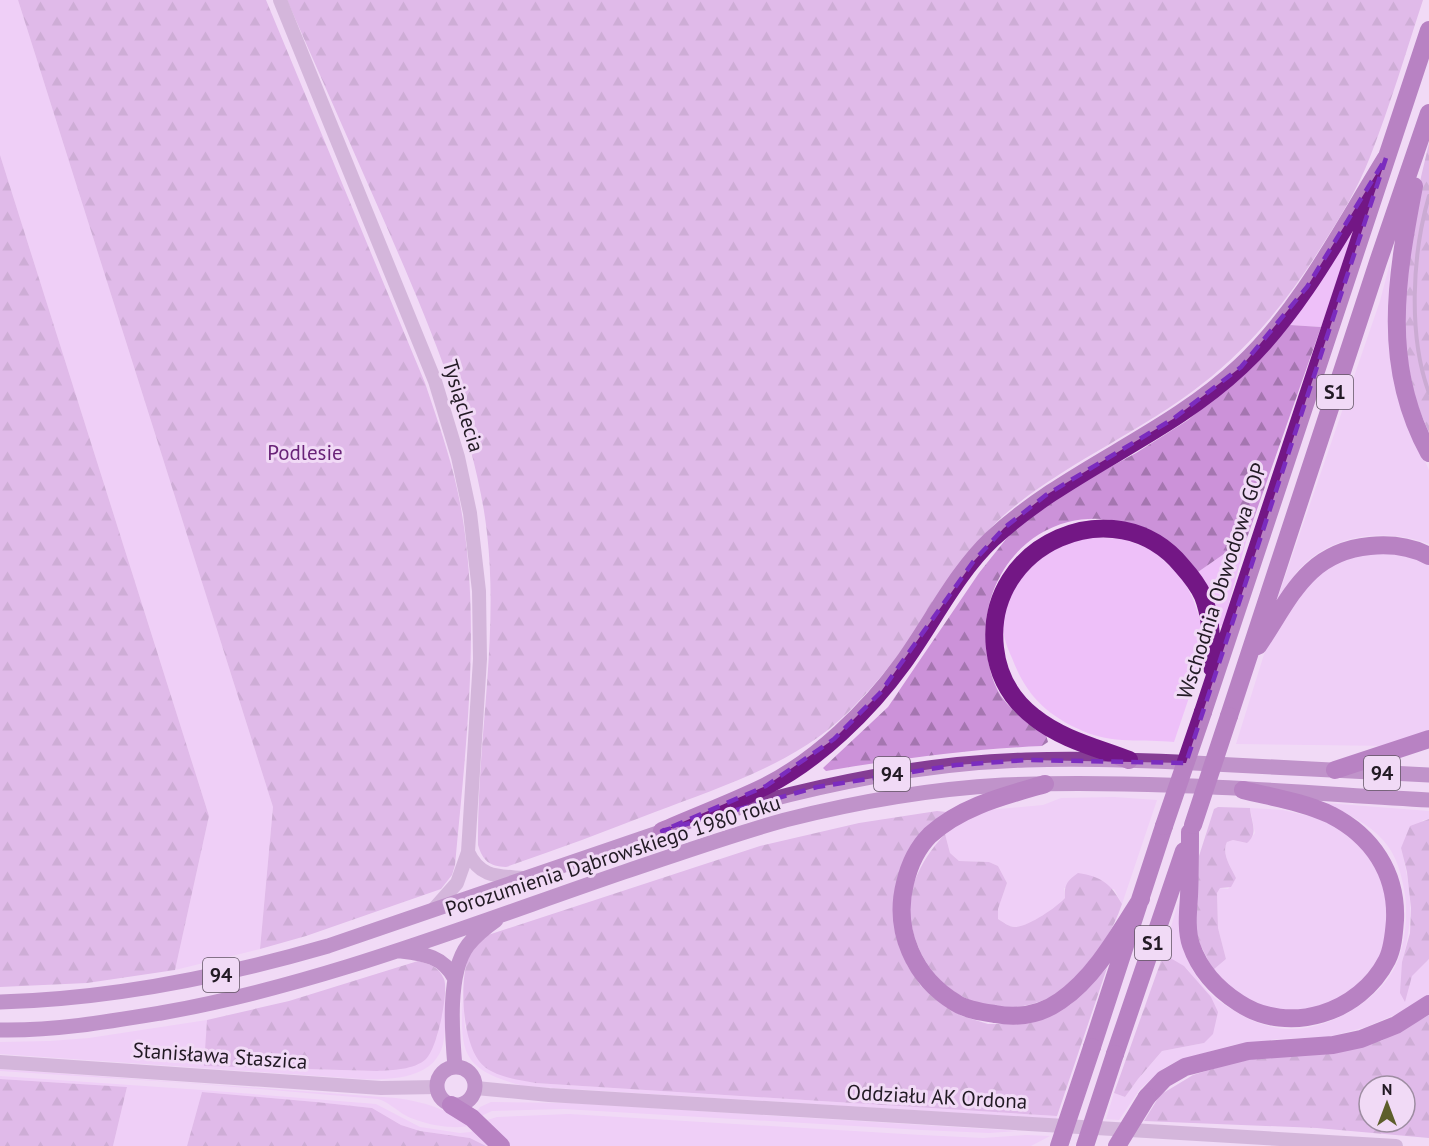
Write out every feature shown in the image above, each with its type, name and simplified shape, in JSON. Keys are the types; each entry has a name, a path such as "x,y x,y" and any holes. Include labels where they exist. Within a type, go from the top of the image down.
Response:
{"highway":[{"name":"Wschodnia Obwodowa GOP","path":"1059,1146 1429,30"},
{"path":"1428,118 1399,266 1396,324 1398,353 1406,392 1415,422 1429,453"},
{"name":"S1","path":"1085,1146 1192,829 1370,285 1428,118"},
{"path":"662,831 766,786 834,739 880,693 904,662 955,586 989,542 1046,495 1173,419 1241,367 1307,287 1386,158"},
{"path":"1129,760 1050,729 1013,697 1000,671 994,642 994,624 1000,598 1018,567 1029,555 1056,538 1095,529 1136,534 1164,549 1187,571 1202,595 1209,614 1212,681"},
{"path":"1246,662 1303,578 1313,567 1328,558 1353,548 1376,545 1406,548 1429,556"},
{"path":"1335,770 1429,739"},
{"path":"1045,784 987,801 961,814 929,837 918,851 907,872 902,891 901,923 906,945 915,963 928,979 957,1005 981,1012 1016,1016 1045,1010 1078,986 1101,959 1141,899"},
{"path":"1192,829 1188,916 1190,942 1197,961 1210,979 1224,993 1257,1013 1275,1018 1306,1019 1324,1014 1351,999 1376,976 1387,959 1393,943 1396,908 1390,879 1382,860 1361,835 1329,814 1243,790"},
{"path":"1117,1146 1147,1097 1164,1079 1185,1067 1248,1051 1333,1044 1361,1039 1396,1025 1429,1004"},
{"path":"451,1105 472,1118 501,1146"}],"main road":[{"name":"Porozumienia Dąbrowskiego 1980 roku","path":"0,1002 91,996 179,983 272,962 328,946 662,831 817,787 884,775 956,765 1027,760 1129,760 1429,776"},
{"name":"Porozumienia Dąbrowskiego 1980 roku","path":"0,1030 81,1026 216,1003 394,951 727,837 838,808 972,788 1045,784 1144,785 1429,800"},
{"path":"455,1067 452,1025 455,979 466,948 502,914"},
{"path":"394,951 436,958 451,971 455,979"},
{"path":"455,1067 463,1068 471,1073 476,1088 474,1095 467,1102 451,1105 442,1099 437,1088 440,1075 455,1067"}],"street":[{"name":"Tysiąclecia","path":"280,0 435,381 465,487 475,548 480,623 478,706 468,852 457,883 434,909"},
{"path":"468,852 478,868 485,873 523,878"},
{"name":"Stanisława Staszica","path":"0,1062 381,1088 437,1088"},
{"name":"Oddziału AK Ordona","path":"476,1088 539,1095 1215,1141 1396,1146"}],"highlighted area":[{"path":"1386,158 1186,763 1027,760 956,765 817,787 662,831 766,786 834,739 880,693 973,562 1004,528 1046,495 1173,419 1241,367 1307,287"}],"shaded area":[{"path":"0,0 18,0 273,807 260,949 175,970 209,816 0,155"},
{"path":"1350,228 1353,233 1321,327 1290,325"},
{"path":"1390,263 1389,317 1405,418 1429,470 1429,544 1412,539 1376,535 1340,542 1309,560 1296,573 1277,600 1380,301"},
{"path":"1083,537 1123,539 1153,550 1183,579 1193,599 1201,622 1202,659 1174,742 1105,738 1083,731 1048,711 1031,693 1018,671 1007,645 1003,627 1006,608 1013,592 1026,571 1046,552 1056,546"},
{"path":"1247,538 1223,625 1219,627 1214,599 1198,572"},
{"path":"1364,554 1406,554 1429,564 1429,732 1394,746 1236,744 1266,648 1285,613 1326,566"},
{"path":"1114,797 1157,800 1122,904 1114,889 1064,888 1065,898 1049,911 1028,924 1011,926 998,919 998,909 1007,883 998,866 989,862 959,861 950,853 945,834 968,819 988,810 1043,805 1061,798"},
{"path":"1326,803 1429,811 1429,819 1423,820 1401,848 1410,905 1410,918 1402,962 1412,975 1429,959 1429,995 1408,1009 1366,1027 1328,1037 1277,1039 1233,1045 1179,1060 1164,1068 1140,1089 1119,1120 1106,1119 1114,1093 1125,1097 1162,1051 1204,1043 1197,986 1192,976 1181,965 1172,961 1161,961 1178,903 1185,949 1199,981 1219,1001 1258,1023 1287,1029 1323,1024 1338,1018 1365,1001 1387,979 1398,959 1406,922 1405,895 1398,866 1392,852 1377,834 1357,819"},
{"path":"1250,808 1283,810 1317,818 1340,829 1369,854 1383,881 1389,923 1380,959 1350,993 1321,1008 1273,1010 1243,996 1213,970 1226,959 1218,928 1217,893 1219,888 1228,889 1236,878 1227,860 1225,847 1227,842 1233,840 1247,843 1255,833"},
{"path":"445,988 445,1030 438,1056 422,1071 398,1078 362,1079 0,1054 0,1042 89,1038 207,1020 205,1066 377,1071 402,1069 437,1037"},
{"path":"463,998 465,1028 504,1076 535,1083 1057,1116 1056,1119 523,1086 489,1074 470,1058 463,1034"},
{"path":"0,1069 396,1098 434,1107 468,1126 452,1127 425,1123 403,1114 378,1099 187,1083 0,1071"},
{"path":"0,1076 376,1104 420,1127 460,1133 471,1132 476,1128 493,1146 486,1146 470,1138 420,1131 401,1125 372,1108 202,1092 187,1146 113,1146 127,1087 0,1079"},
{"path":"491,1102 571,1103 1018,1131 989,1133 922,1130 564,1109 492,1111 479,1117 477,1112 480,1107"},
{"path":"569,1114 983,1138 1050,1136 1031,1146 509,1146 484,1121 497,1117"}],"green space":[{"name":"Podlesie","path":"18,0 266,0 425,383 458,493 466,538 470,584 470,678 455,865 452,875 441,889 306,936 260,949 273,807"},
{"path":"287,0 1423,0 1384,118 1355,191 1297,283 1269,320 1238,353 1178,402 1052,479 1004,515 972,550 881,676 857,703 813,741 789,756 736,781 506,867 487,862 478,845 491,611 487,533 473,457 449,380 420,304"},
{"path":"1429,143 1429,433 1415,399 1403,337 1409,228"},
{"path":"0,155 209,816 175,970 87,983 0,987"},
{"path":"1290,325 1321,327 1247,538 1198,572 1186,558 1157,536 1123,522 1086,519 1068,522 1047,530 1015,555 1002,572 993,591 988,611 987,653 991,672 997,690 1004,700 1019,715 1046,735 1048,742 1042,746 934,755 826,771 823,768 888,707 979,573 1010,534 1026,519 1081,483 1136,453 1188,420 1254,364"},
{"path":"1218,807 1250,808 1253,835 1247,843 1233,840 1227,842 1225,847 1227,860 1236,878 1231,887 1220,888 1217,893 1218,928 1226,959 1213,970 1199,942 1196,929 1199,856 1214,809"},
{"path":"937,811 947,812 931,827 897,937 907,965 921,986 938,1001 962,1016 988,1024 1020,1024 1046,1018 1071,1004 1107,968 1057,1116 535,1083 490,1071 479,1061 473,1051 464,1009 464,980 470,953 488,935 760,846 859,823"},
{"path":"1429,819 1429,959 1412,976 1405,1002 1400,993 1402,962 1410,933 1411,908 1407,872 1401,848 1410,826"},
{"path":"945,834 950,853 959,861 989,862 998,866 1007,883 998,909 998,919 1011,926 1027,924 1056,906 1065,898 1065,890 1071,878 1078,873 1099,879 1113,891 1122,904 1114,923 1099,949 1065,988 1041,1001 1019,1007 997,1007 975,1002 956,993 939,979 925,960 915,938 911,924 910,902 912,887 921,867"},
{"path":"1172,959 1184,966 1211,997 1218,1012 1213,1034 1204,1043 1162,1051 1125,1097 1114,1093 1161,961"},
{"path":"418,961 437,969 444,979 445,986 438,1033 430,1053 421,1063 403,1069 377,1071 204,1066 207,1020 289,1001"},
{"path":"1429,1015 1429,1138 1384,1134 1417,1134 1417,1074 1357,1074 1357,1132 1144,1121 1160,1095 1193,1075 1267,1056 1381,1041"},
{"path":"0,1079 127,1087 113,1146 0,1146"},
{"path":"202,1092 372,1108 401,1125 420,1131 470,1138 486,1146 187,1146"}],"waterway":[{"path":"1429,196 1419,243 1415,295 1418,346 1422,371 1429,393"}]}
